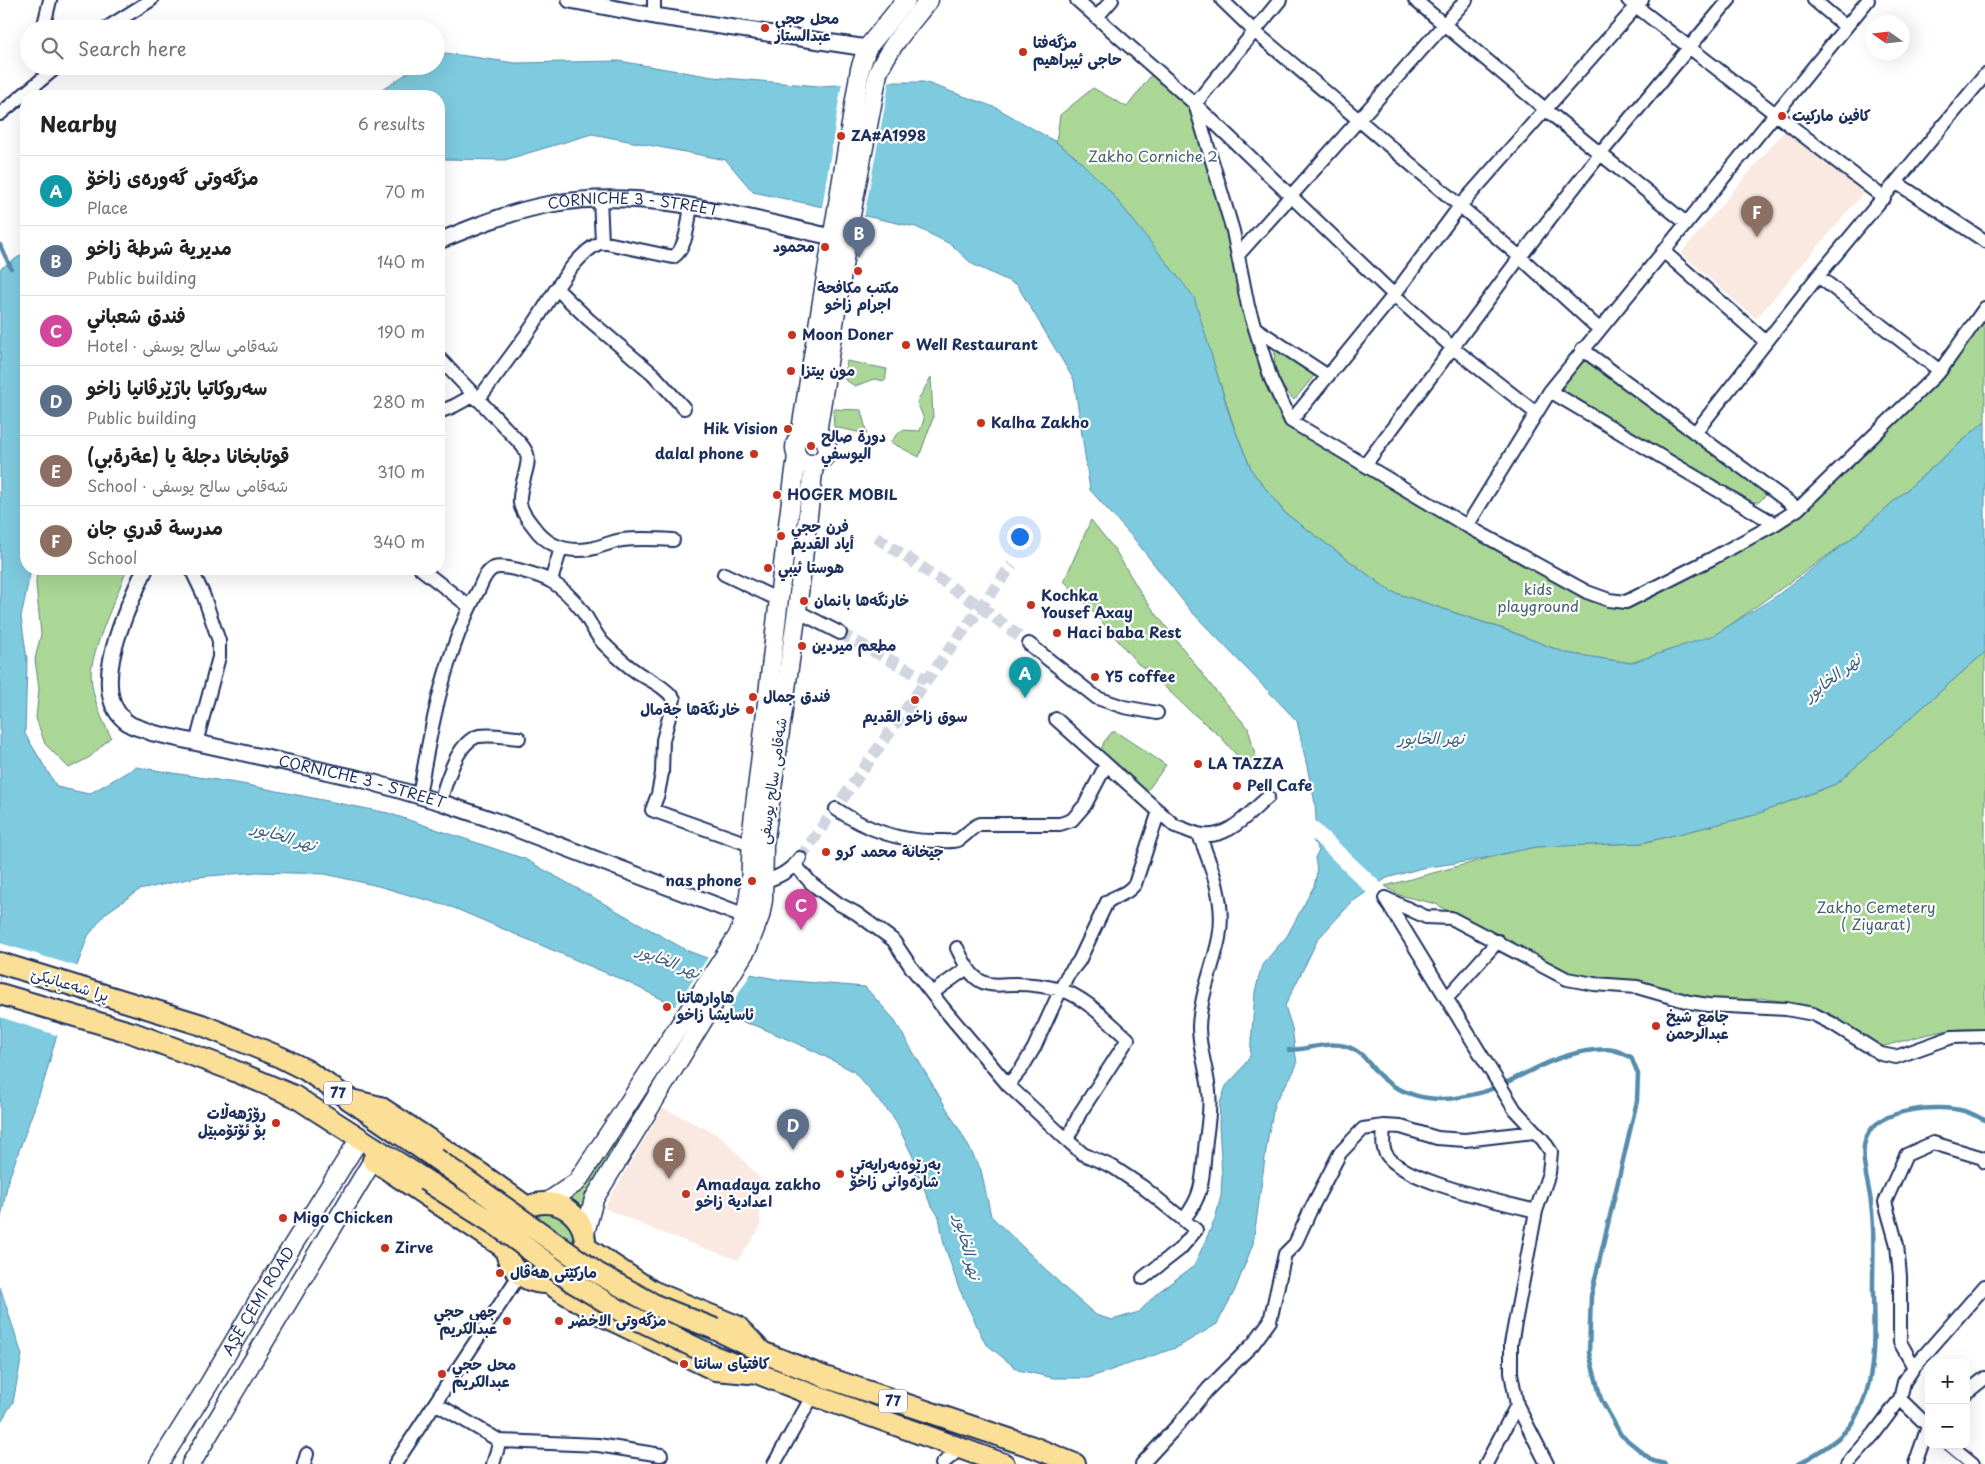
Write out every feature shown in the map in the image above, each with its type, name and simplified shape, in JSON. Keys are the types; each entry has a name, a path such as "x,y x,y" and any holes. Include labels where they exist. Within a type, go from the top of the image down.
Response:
{"main road":[{"path":"808,434 824,438 827,448 822,460 814,464 806,463 798,456 795,448 808,434 844,214 860,69 868,48 906,0"},
{"path":"808,434 832,237 844,214 878,73 893,44 930,0"},
{"name":"شەقامی سالح یوسفی","path":"743,942 750,845 786,538 798,456"},
{"name":"شەقامی سالح یوسفی","path":"743,942 760,916 764,845 797,611 814,464"},
{"path":"660,1072 594,1199 579,1264 566,1277 548,1283 538,1282 520,1274 508,1258 506,1249 508,1229 519,1213 537,1205 576,1182 660,1072 743,942"},
{"name":"پرا شەعبانیکێ","path":"0,964 202,1025 280,1057 306,1070 344,1098"},
{"name":"پرا شەعبانیکێ","path":"0,994 134,1033 230,1069 294,1096 357,1144"},
{"path":"344,1098 380,1107 480,1173 537,1205 564,1208 577,1220 584,1242 624,1274 652,1291 737,1326 764,1353"},
{"name":"77","path":"344,1098 435,1158 597,1273 657,1306 715,1329 764,1353 825,1377 1033,1447 1075,1464"},
{"name":"77","path":"357,1144 425,1180 496,1225 588,1292 626,1314 711,1355 813,1395 1004,1464"},
{"name":"AŞÊ ÇEMI ROAD","path":"159,1464 259,1299 357,1144"},
{"path":"376,1155 454,1215 506,1249"},
{"name":"AŞÊ ÇEMI ROAD","path":"191,1464 376,1155"},
{"path":"454,1215 467,1213 478,1205 484,1193 483,1179 480,1173"},
{"path":"599,1314 596,1300 600,1286 610,1277 624,1274"},
{"path":"548,1283 599,1314 715,1370 760,1374"}],"street":[{"path":"45,20 50,0"},
{"path":"119,20 151,0"},
{"path":"570,0 654,16 868,48"},
{"path":"654,0 654,16"},
{"path":"1077,0 1194,104 1453,348 1536,412"},
{"path":"1097,17 1112,0"},
{"path":"1222,0 1254,31 1460,206 1599,329"},
{"path":"1194,104 1280,0"},
{"path":"1415,0 1545,109 1686,223"},
{"path":"1238,255 1466,0"},
{"path":"1365,465 1601,153 1729,0"},
{"path":"1814,0 1846,26"},
{"path":"1467,526 1536,412 1582,349 1868,0"},
{"path":"1291,421 1394,294 1460,206 1635,2 1689,48 1884,198"},
{"path":"41,75 41,80"},
{"path":"29,90 47,75"},
{"path":"1695,433 1818,276 1897,183 1980,92 1985,75"},
{"path":"0,114 20,97"},
{"path":"1194,104 1230,222 1248,306 1271,379 1291,421 1467,526 1587,592 1609,600 1626,602 1775,524 1798,508 1940,371 1985,308"},
{"path":"1897,183 1985,241"},
{"path":"600,198 602,242"},
{"name":"CORNICHE 3 - STREET","path":"445,239 505,216 551,204 600,198 634,198 691,206 832,237"},
{"path":"445,410 476,397 531,328 566,274 593,246 602,242 673,257 678,254 682,247 691,206"},
{"path":"1663,251 1766,342"},
{"path":"1818,276 1940,371"},
{"path":"557,289 588,319 653,374 684,408"},
{"path":"1256,328 1328,376"},
{"path":"1582,349 1798,508"},
{"path":"445,364 518,440 527,454 520,502 522,509 540,536 547,542 561,548 575,550 590,549 622,540 673,540"},
{"path":"1550,391 1775,524"},
{"path":"551,582 561,548"},
{"path":"419,796 433,725 453,647 485,577 492,568 500,567 525,572 551,582 581,608 603,642 636,672 662,686 674,699 663,740 662,773 658,794 652,810 750,845"},
{"path":"724,574 779,600"},
{"name":"CORNICHE 3 - STREET","path":"142,575 117,636 110,667 109,691 118,713 131,724 153,733 361,779 440,802 493,820 746,917"},
{"path":"194,575 203,594 219,641 219,657 196,743"},
{"path":"429,575 470,607"},
{"path":"797,611 840,634"},
{"path":"1029,644 1097,698 1124,707 1157,713"},
{"path":"1056,718 1176,826 1199,835 1216,835 1230,830 1268,797"},
{"path":"440,802 451,769 460,752 469,741 478,736 491,735 519,738"},
{"path":"836,809 857,823 875,831 900,838 928,842 958,840 974,826 980,824 1060,824 1072,820 1085,805 1106,765"},
{"path":"1008,1085 1022,1068 1034,1048 1067,976 1079,961 1107,902 1114,897 1127,893 1135,884 1159,812"},
{"path":"1184,1220 1194,1204 1200,1189 1203,1172 1210,1103 1199,1027 1202,997 1220,937 1221,914 1216,880 1199,835"},
{"path":"762,882 780,877 797,862 812,884 893,940 932,993 1008,1085 1067,1140 1083,1154 1113,1167 1143,1187 1196,1230 1180,1248 1143,1278"},
{"path":"1547,1464 1517,1405 1511,1372 1511,1344 1536,1211 1549,1173 1551,1152 1543,1140 1515,1110 1385,898 1426,916 1451,918 1498,941 1567,979 1594,984 1637,987 1698,1003 1786,1009 1813,1014 1834,1024 1881,1054 1896,1057 1952,1037 1985,1036"},
{"path":"1447,998 1498,941"},
{"path":"957,948 967,968 976,978 987,984 1000,986 1033,985 1062,990 1082,1001 1128,1039 1080,1113 1067,1140"},
{"path":"932,993 967,968"},
{"path":"1142,1464 1208,1389 1252,1344 1270,1321 1285,1254 1296,1244 1311,1209 1340,1153 1363,1129 1384,1126 1401,1127 1437,1138 1465,1140 1534,1132"},
{"path":"1384,1126 1384,1150 1397,1166 1433,1183 1536,1211"},
{"path":"1914,1366 1900,1342 1900,1276 1897,1245 1885,1202 1906,1155 1934,1143 1983,1158 1985,1162"},
{"path":"395,1464 520,1274"},
{"path":"1848,1464 1874,1434 1900,1399 1904,1382 1914,1366 1985,1286"},
{"path":"1970,1391 1985,1378"},
{"path":"774,1464 813,1395"},
{"path":"1900,1399 1925,1422"},
{"path":"435,1403 500,1441 598,1445 661,1455"},
{"path":"1486,1464 1517,1405"},
{"path":"1915,1464 1925,1434"},
{"path":"493,1464 500,1441"},
{"path":"942,1464 961,1448"},
{"path":"1955,1449 1972,1464"}],"shaded area":[{"path":"1786,129 1867,189 1756,319 1681,253"},
{"name":"Amadaya zakho اعدادية زاخو","path":"663,1108 722,1137 760,1179 760,1228 738,1260 660,1232 604,1208"}],"green space":[{"name":"Zakho Corniche 2","path":"1156,69 1195,104 1238,255 1291,421 1587,592 1626,602 1775,524 1940,371 1985,308 1985,421 1852,538 1716,635 1631,663 1566,653 1507,630 1390,591 1285,513 1252,471 1234,427 1193,298 1110,191 1077,158 1056,142 1060,115 1093,88 1127,107"},
{"path":"1275,349 1314,376 1294,400 1277,378"},
{"path":"1583,356 1768,493 1759,502 1750,502 1563,390 1563,385"},
{"path":"847,361 887,369 885,381 874,379 855,386 844,379"},
{"path":"931,377 933,418 919,457 890,442 902,430 920,431 924,419 917,402"},
{"path":"833,409 861,410 867,434 834,427"},
{"path":"1091,520 1115,550 1144,598 1214,689 1248,728 1258,765 1238,757 1221,737 1146,669 1138,664 1064,581"},
{"path":"37,575 125,575 95,651 91,675 98,707 111,737 90,757 69,768 45,744 36,718 39,689 35,659 41,634"},
{"name":"Zakho Cemetery ( Ziyarat)","path":"1985,652 1985,1030 1959,1029 1946,1031 1881,1047 1813,1006 1761,998 1731,1002 1698,1001 1634,981 1557,974 1436,904 1399,895 1385,886 1529,847 1642,843 1751,816 1836,784"},
{"path":"1112,732 1116,732 1166,765 1145,794 1099,754 1104,742"},
{"path":"618,1140 590,1192 583,1218 577,1203 565,1202 585,1183"},
{"path":"541,1210 560,1215 567,1220 572,1227 576,1243 574,1252 565,1268 547,1275 534,1274 528,1271 519,1263 512,1250 532,1212"}],"water":[{"name":"نهر الخابور","path":"445,53 515,63 619,61 713,77 819,86 924,82 997,108 1056,142 1077,158 1110,191 1194,297 1231,420 1252,471 1285,513 1390,591 1509,631 1566,653 1631,663 1714,635 1775,597 1852,538 1985,421 1985,652 1836,784 1751,816 1642,843 1536,847 1470,861 1422,868 1387,878 1352,902 1318,939 1285,1006 1292,1028 1297,1064 1275,1102 1268,1137 1253,1244 1235,1290 1217,1324 1178,1347 1088,1378 1054,1378 1018,1370 985,1343 958,1286 944,1244 939,1217 929,1201 923,1186 916,1179 914,1159 894,1118 853,1071 814,1051 757,1026 674,1005 625,981 454,908 378,886 325,874 257,872 197,877 139,890 106,913 88,936 73,977 44,1081 8,1181 0,1223 0,269 20,256 20,575 30,575 21,617 27,659 25,734 57,787 89,794 136,767 242,784 388,813 525,859 688,951 750,974 781,980 865,987 893,1018 963,1136 981,1170 991,1216 1067,1290 1096,1315 1112,1320 1139,1312 1157,1293 1194,1266 1215,1219 1221,1196 1222,1177 1219,1124 1220,1103 1226,1086 1240,1071 1250,1056 1255,992 1262,965 1287,936 1314,886 1317,872 1315,857 1319,851 1313,840 1317,834 1315,803 1297,721 1190,610 1135,540 1090,490 1074,380 1017,285 972,264 952,245 916,227 753,192 726,160 592,134 505,160 445,159 445,90 382,90 404,75 445,75"},
{"path":"0,1287 22,1355 13,1402 0,1423"}],"pier":[{"path":"890,79 864,217 822,208 842,82"},
{"path":"1315,821 1382,884 1368,894 1311,838 1314,833"},
{"path":"0,943 79,967 59,1036 0,1017"},
{"path":"709,956 752,972 722,1019 674,1008"}],"waterway":[{"path":"0,245 11,268"},
{"path":"1289,1050 1324,1045 1352,1048 1361,1054 1387,1082 1405,1092 1435,1099 1456,1098 1485,1091 1540,1066 1579,1052 1609,1049 1631,1057 1638,1074 1637,1101 1591,1296 1589,1353 1601,1399 1621,1435 1653,1461 1665,1464"},
{"path":"1798,1464 1829,1445 1849,1427 1862,1405 1868,1389 1874,1338 1872,1214 1864,1160 1867,1136 1884,1119 1910,1110 1925,1108 1953,1109 1967,1112 1985,1120"}],"tunnel":[{"path":"876,537 981,607 1029,644"},
{"path":"800,858 1012,565"},
{"path":"840,633 927,680"}],"place":[{"name":"محل حجي عبدالستار","path":"765,28"},
{"name":"مزگه‌فتا حاجى ئيبراهيم","path":"1023,52"},
{"name":"كافين ماركيت","path":"1782,116"},
{"name":"ZA#A1998","path":"841,136"},
{"name":"مدرسة قدري جان","path":"1757,237"},
{"name":"محمود","path":"825,247"},
{"name":"مديرية شرطة زاخو","path":"859,258"},
{"name":"مكتب مكافحة اجرام زاخو","path":"858,271"},
{"name":"Moon Doner","path":"792,335"},
{"name":"Well Restaurant","path":"906,345"},
{"name":"مون بيتزا","path":"791,371"},
{"name":"Kalha Zakho","path":"981,423"},
{"name":"Hik Vision","path":"788,429"},
{"name":"دورة صالح اليوسفي","path":"811,446"},
{"name":"dalal phone","path":"754,454"},
{"name":"HOGER MOBIL","path":"777,495"},
{"name":"فرن حجي أياد القديم","path":"781,536"},
{"name":"هوستا ئيبي","path":"768,568"},
{"name":"خارنگەها بانمان","path":"804,601"},
{"name":"Kochka Yousef Axay","path":"1031,605"},
{"name":"Haci baba Rest","path":"1057,633"},
{"name":"مطعم ميردين","path":"802,646"},
{"name":"Y5 coffee","path":"1095,677"},
{"name":"فندق جمال","path":"753,697"},
{"name":"مزگەوتی گەورەی زاخۆ","path":"1025,698"},
{"name":"سوق زاخو القديم","path":"915,700"},
{"name":"خارنگةها جةمال","path":"750,710"},
{"name":"LA TAZZA","path":"1198,764"},
{"name":"Pell Cafe","path":"1237,786"},
{"name":"جيخانة محمد كرو","path":"826,852"},
{"name":"nas phone","path":"752,881"},
{"name":"فندق شعباني","path":"801,930"},
{"name":"هاوارهاتنا ئاسایشا زاخو","path":"667,1007"},
{"name":"جامع شيخ عبدالرحمن","path":"1656,1026"},
{"name":"رۆژهەڵات بۆ ئۆتۆمبێل","path":"276,1123"},
{"name":"سه‌روكاتيا باژێرڤانيا زاخو","path":"793,1150"},
{"name":"بەڕێوەبەرایەتی شارەوانی زاخۆ","path":"840,1174"},
{"name":"قوتابخانا دجلة يا (عةرةبي)","path":"669,1179"},
{"name":"Amadaya zakho اعدادية زاخو","path":"686,1194"},
{"name":"Migo Chicken","path":"283,1218"},
{"name":"Zirve","path":"385,1248"},
{"name":"مارکێتی هەڤال","path":"500,1273"},
{"name":"جهى حجي عبدالكريم","path":"507,1321"},
{"name":"مزگەوتی الاخضر","path":"559,1321"},
{"name":"کافتیای سانتا","path":"684,1364"},
{"name":"محل حجي عبدالكريم","path":"442,1374"}],"park label":[{"name":"kids playground","path":"1538,598"}]}
